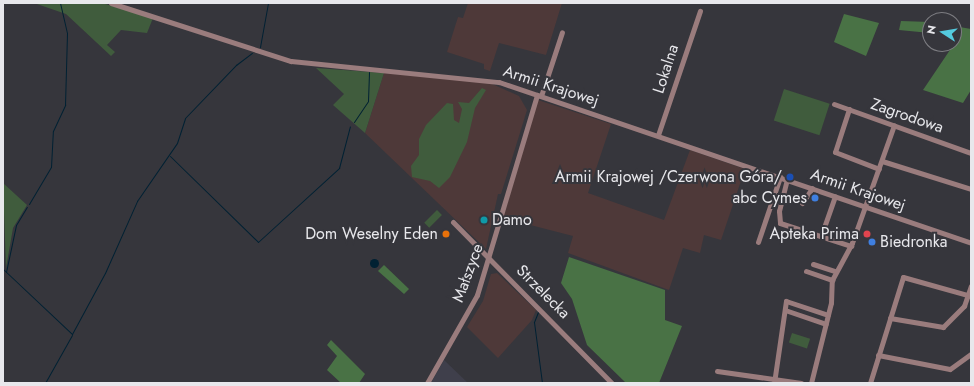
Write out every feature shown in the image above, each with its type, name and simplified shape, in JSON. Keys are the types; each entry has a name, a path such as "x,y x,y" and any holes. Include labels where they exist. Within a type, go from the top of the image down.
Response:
{"street":[{"name":"Armii Krajowej","path":"111,3 298,62 492,80 780,176 971,243"},
{"name":"Lokalna","path":"658,135 700,11"},
{"name":"Małszyce","path":"426,383 474,302 539,95 562,32"},
{"name":"Zagrodowa","path":"834,104 971,153"},
{"path":"849,109 835,152 879,169"},
{"path":"811,383 828,315 832,280 835,271 851,246 894,125"},
{"path":"882,161 971,189"},
{"path":"758,242 780,176"},
{"path":"787,179 777,220 851,246"},
{"path":"802,203 812,188"},
{"path":"821,236 835,196"},
{"name":"Strzelecka","path":"453,222 612,383"},
{"path":"813,264 835,271"},
{"path":"806,271 832,280"},
{"path":"870,383 903,277 969,296"},
{"path":"890,318 943,327 958,314 969,296 971,286"},
{"path":"775,381 786,301 828,315"},
{"path":"785,310 826,324"},
{"path":"878,355 950,369 971,354"},
{"path":"717,371 775,381 801,383"}],"shaded area":[{"path":"468,3 562,3 546,55 499,43 490,71 484,69 484,64 447,52 458,17 463,18"},
{"path":"384,73 490,83 519,96 527,110 501,194 498,194 486,249 365,133"},
{"path":"538,100 611,124 588,193 664,220 690,150 745,169 721,240 704,235 700,253 683,248 669,290 568,253 573,236 503,218"},
{"path":"497,273 536,310 532,320 498,358 467,327 483,301 491,274"},
{"path":"444,360 468,383 431,383"}],"green space":[{"path":"34,3 102,3 153,18 147,33 121,30 107,45 115,52 111,56 66,14"},
{"path":"844,14 879,23 866,56 834,42"},
{"path":"901,21 922,22 922,32 899,30"},
{"path":"962,27 971,29 971,90 963,103 923,90 949,52 962,52"},
{"path":"316,68 384,73 365,133 333,105 344,94"},
{"path":"482,88 486,90 475,108 467,142 450,177 439,188 430,181 412,177 411,166 419,155 419,139 426,125 447,103 453,104 454,120 459,123 462,109 458,102 469,103"},
{"path":"784,89 830,104 819,135 774,120"},
{"path":"3,183 27,205 13,228 6,268"},
{"path":"437,210 442,215 429,228 424,223"},
{"path":"569,257 665,290 665,320 682,326 659,383 626,383 587,345 572,299 561,283"},
{"path":"384,265 409,289 404,294 378,271"},
{"path":"792,333 810,339 807,348 789,343"},
{"path":"331,340 365,374 359,383 341,383 327,370 337,356 327,345"}],"water":[{"path":"372,259 376,259 378,263 376,267 372,267 370,265 370,261"}],"waterway":[{"path":"29,204 51,167 53,131 65,105 67,33 60,3"},
{"path":"260,47 268,3"},
{"path":"3,269 72,334 105,273 137,201 177,143 185,118 236,65 252,53"},
{"path":"354,122 368,101 369,72"},
{"path":"170,156 258,242 339,168 350,126"},
{"path":"6,272 16,225 27,207"},
{"path":"538,312 534,322 542,383"},
{"path":"45,383 72,335"}],"place":[{"name":"Armii Krajowej /Czerwona Góra/","path":"790,177"},
{"name":"abc Cymes","path":"815,198"},
{"name":"Damo","path":"484,220"},
{"name":"Dom Weselny Eden","path":"446,234"},
{"name":"Apteka Prima","path":"867,234"},
{"name":"Biedronka","path":"872,242"}]}
